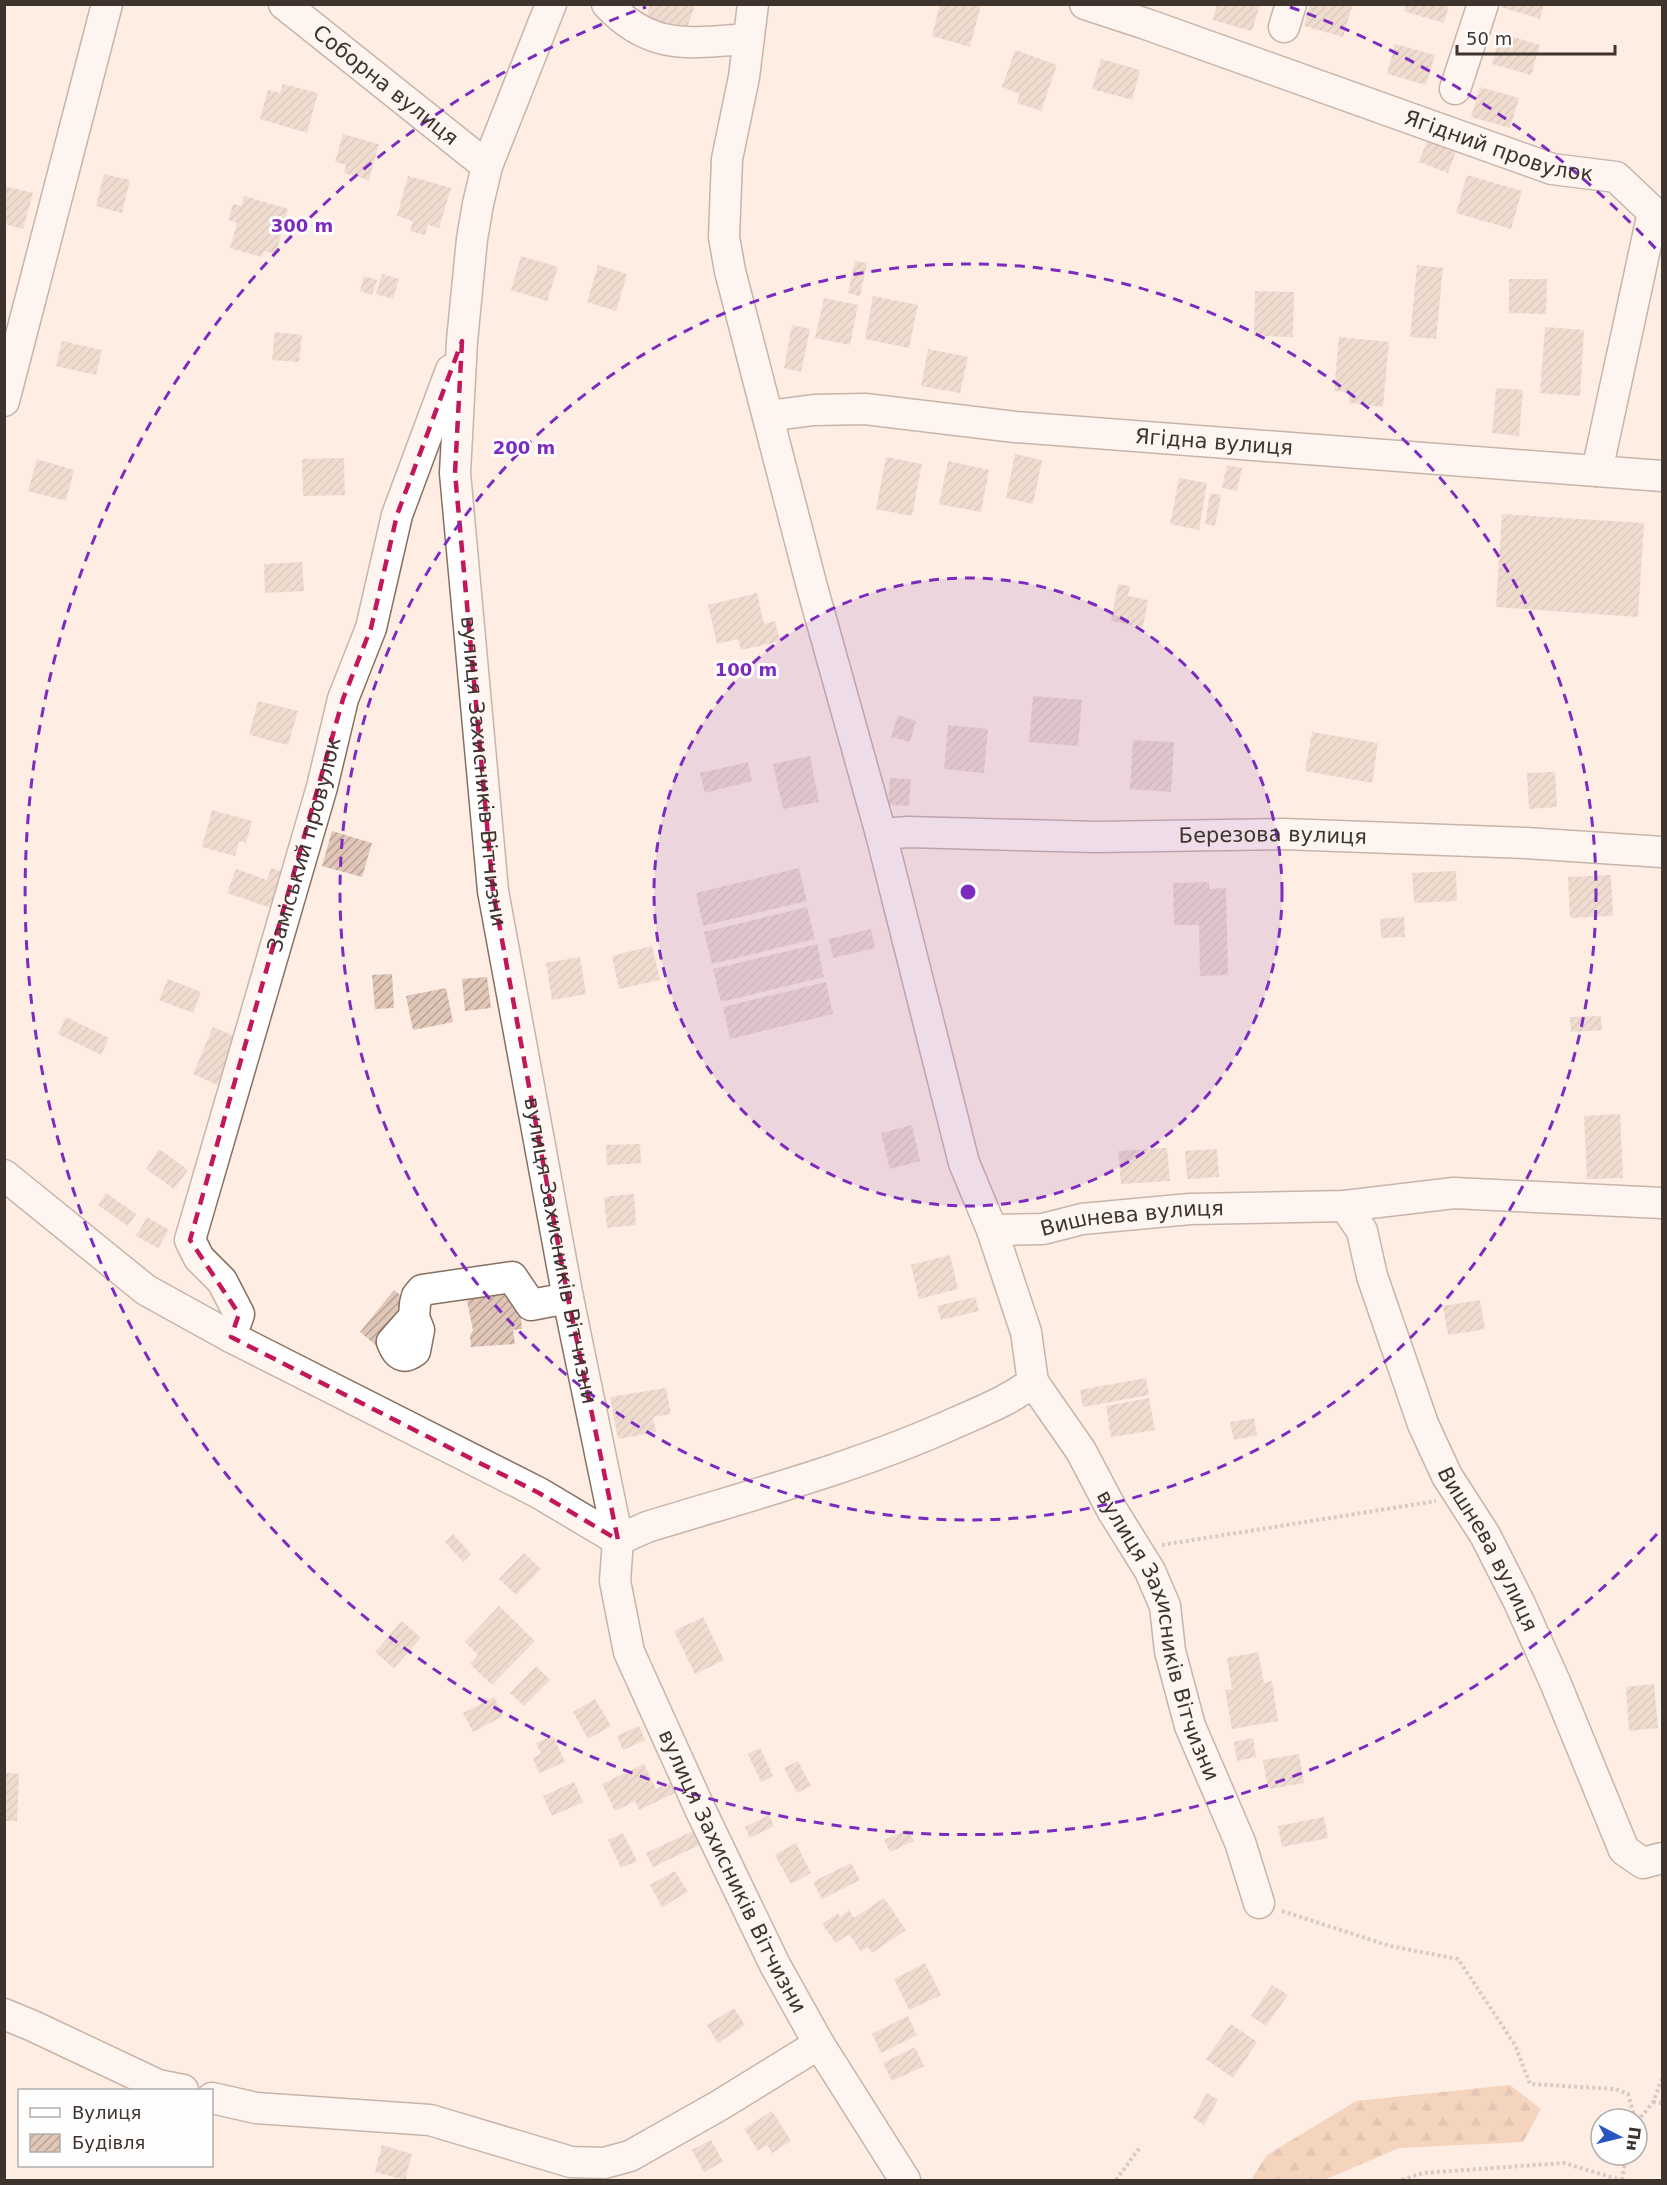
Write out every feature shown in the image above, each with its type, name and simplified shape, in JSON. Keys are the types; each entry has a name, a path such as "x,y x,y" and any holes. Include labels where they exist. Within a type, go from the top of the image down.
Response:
{"street":[{"path":"4,401 107,4"},
{"name":"Соборна вулиця","path":"284,4 487,165"},
{"name":"вулиця Захисників Вітчизни","path":"550,4 487,165 472,239 462,341 455,473 494,891 568,1298 618,1540 615,1581 629,1652 700,1809 775,1965 819,2044 905,2181"},
{"path":"608,4 621,20 642,33 667,41 748,39"},
{"name":"вулиця Захисників Вітчизни","path":"753,4 744,77 727,159 724,237 730,271 812,586 881,834 964,1162 992,1230 1026,1332 1033,1382 1081,1451 1165,1606 1170,1651 1190,1726 1240,1842 1259,1903"},
{"name":"Ягідний провулок","path":"1085,4 1552,169 1616,177 1653,212 1597,471"},
{"path":"1455,89 1483,4"},
{"name":"Заміський провулок","path":"231,1337 239,1314 222,1281 199,1258 190,1240 322,787 344,699 371,628 397,515 462,341"},
{"name":"Ягідна вулиця","path":"768,416 814,410 865,409 1015,427 1662,476"},
{"name":"Березова вулиця","path":"881,834 908,832 1096,837 1284,834 1526,843 1662,852"},
{"path":"4,1175 146,1290 231,1337 540,1493 618,1540 647,1527 860,1461 924,1437 1016,1395 1033,1382"},
{"name":"Вишнева вулиця","path":"992,1230 1043,1229 1082,1219 1190,1209 1345,1206 1454,1193 1662,1203"},
{"name":"Вишнева вулиця","path":"1345,1206 1362,1231 1372,1276 1424,1424 1447,1476 1485,1535 1519,1602 1555,1682 1624,1850 1643,1863 1662,1858"},
{"path":"414,1317 417,1296 422,1290 512,1277 531,1305 568,1298"},
{"path":"4,2014 159,2085 175,2089"},
{"path":"213,2098 256,2109 430,2120 571,2162 604,2163 630,2156 720,2105 819,2044"}],"path":[{"path":"1136,1549 1461,1498"},
{"path":"1259,1903 1390,1946 1458,1959 1515,2045 1530,2084 1615,2089 1628,2094 1632,2107"},
{"path":"1648,2107 1653,2102 1662,2079"},
{"path":"1653,2102 1662,2103"},
{"path":"1116,2181 1141,2146"},
{"path":"1402,2181 1424,2173 1564,2163 1621,2180"}],"highlighted area":[{"path":"462,341 455,473 493,891 568,1298 618,1540 539,1493 231,1337 239,1314 190,1240 343,699 371,628 397,515"}],"green space":[{"path":"1510,2085 1541,2109 1523,2142 1399,2148 1324,2180 1251,2180 1267,2155 1356,2101"}],"building":[{"path":"940,4 981,4 970,47 932,36"},
{"path":"1217,4 1260,4 1252,31 1213,20"},
{"path":"1310,4 1342,4 1352,7 1343,37 1304,26"},
{"path":"1501,4 1544,4 1540,19 1501,7"},
{"path":"650,5 695,5 686,31 646,18"},
{"path":"1406,5 1449,5 1444,23 1404,11"},
{"path":"1500,33 1540,45 1531,75 1492,64"},
{"path":"1395,44 1435,55 1426,85 1387,74"},
{"path":"1015,50 1057,65 1041,111 1017,103 1020,94 1002,87"},
{"path":"1101,59 1140,70 1132,100 1092,89"},
{"path":"283,84 318,93 307,133 260,119 268,90 280,93"},
{"path":"1480,87 1519,98 1510,128 1471,117"},
{"path":"343,134 379,144 369,180 344,173 346,165 335,162"},
{"path":"1428,138 1457,149 1448,173 1419,162"},
{"path":"104,174 130,180 122,213 96,206"},
{"path":"1467,175 1522,191 1511,229 1456,213"},
{"path":"408,176 451,188 439,228 428,225 425,235 410,231 413,221 397,216"},
{"path":"4,186 33,193 23,229 4,224"},
{"path":"244,196 288,209 276,254 264,251 262,257 230,248 237,223 228,220 233,204 242,206"},
{"path":"521,256 558,267 547,301 511,290"},
{"path":"855,261 867,263 860,296 848,293"},
{"path":"598,265 627,274 616,311 587,302"},
{"path":"1417,265 1443,268 1436,339 1410,337"},
{"path":"382,274 399,279 393,299 376,294"},
{"path":"364,276 377,280 372,295 360,291"},
{"path":"1509,279 1547,279 1546,314 1509,313"},
{"path":"1255,291 1294,292 1293,337 1254,336"},
{"path":"873,296 918,305 909,348 865,339"},
{"path":"824,298 858,305 850,345 815,338"},
{"path":"792,325 810,329 801,372 784,368"},
{"path":"1545,327 1584,330 1580,396 1540,393"},
{"path":"275,332 302,335 299,362 272,360"},
{"path":"1339,337 1389,342 1383,407 1349,403 1350,392 1334,391"},
{"path":"62,341 102,350 96,375 56,366"},
{"path":"928,349 968,357 960,393 921,386"},
{"path":"1496,388 1523,390 1519,436 1492,433"},
{"path":"1015,454 1042,460 1033,504 1006,498"},
{"path":"886,457 922,464 912,516 876,509"},
{"path":"344,458 345,495 303,496 302,459"},
{"path":"37,459 74,470 66,501 28,491"},
{"path":"948,461 989,470 981,512 939,504"},
{"path":"1227,465 1242,468 1237,491 1222,488"},
{"path":"1179,478 1207,483 1199,530 1170,524"},
{"path":"1210,493 1221,495 1215,526 1205,524"},
{"path":"1502,514 1644,523 1638,617 1496,607"},
{"path":"302,562 304,591 265,593 264,564"},
{"path":"1118,584 1130,586 1128,596 1148,600 1143,627 1111,621"},
{"path":"757,593 764,624 775,621 780,641 741,650 738,639 717,644 708,605"},
{"path":"1033,696 1082,700 1078,746 1029,742"},
{"path":"258,701 298,711 288,745 249,735"},
{"path":"898,715 916,721 910,742 891,737"},
{"path":"948,725 988,729 984,773 944,769"},
{"path":"1312,732 1378,743 1372,783 1305,771"},
{"path":"1133,740 1174,742 1171,792 1130,789"},
{"path":"810,756 819,802 783,809 773,764"},
{"path":"748,762 752,781 705,793 700,773"},
{"path":"1555,772 1557,807 1529,809 1527,773"},
{"path":"890,778 911,779 909,806 888,805"},
{"path":"212,810 252,821 246,843 239,841 235,856 202,847"},
{"path":"332,831 372,843 362,877 322,866"},
{"path":"271,868 286,873 274,909 227,893 236,869 267,880"},
{"path":"799,868 807,901 703,926 696,893"},
{"path":"1456,871 1457,901 1414,903 1412,873"},
{"path":"1611,875 1613,916 1570,918 1568,877"},
{"path":"1209,882 1209,889 1226,888 1228,975 1200,976 1199,925 1174,925 1173,883"},
{"path":"807,907 815,939 712,964 704,932"},
{"path":"1404,917 1405,937 1381,938 1380,919"},
{"path":"871,929 875,948 833,958 829,939"},
{"path":"817,944 824,977 721,1002 713,969"},
{"path":"652,946 660,980 619,989 612,956"},
{"path":"580,957 586,994 552,1000 546,963"},
{"path":"392,974 394,1008 375,1009 372,975"},
{"path":"487,977 491,1008 465,1011 462,979"},
{"path":"168,979 201,992 193,1013 159,1000"},
{"path":"826,982 833,1014 730,1039 723,1007"},
{"path":"446,988 453,1022 413,1030 406,996"},
{"path":"1601,1016 1602,1030 1571,1032 1570,1017"},
{"path":"66,1017 109,1038 101,1055 58,1034"},
{"path":"213,1027 237,1037 217,1085 193,1074"},
{"path":"1620,1114 1623,1178 1587,1179 1584,1116"},
{"path":"912,1125 920,1161 890,1169 881,1133"},
{"path":"640,1144 641,1163 607,1165 606,1145"},
{"path":"1167,1148 1170,1181 1121,1184 1118,1151"},
{"path":"159,1149 188,1170 174,1189 146,1169"},
{"path":"1217,1149 1219,1177 1187,1179 1185,1151"},
{"path":"106,1193 136,1214 128,1226 98,1205"},
{"path":"634,1194 636,1225 607,1228 604,1197"},
{"path":"147,1217 169,1230 158,1248 136,1236"},
{"path":"950,1255 958,1289 919,1299 911,1265"},
{"path":"506,1286 507,1299 519,1298 522,1329 513,1330 515,1344 471,1347 470,1336 473,1330 466,1296"},
{"path":"394,1290 412,1305 378,1347 360,1332"},
{"path":"975,1297 979,1311 941,1320 937,1306"},
{"path":"1480,1300 1485,1329 1448,1335 1443,1306"},
{"path":"1146,1378 1149,1395 1083,1407 1080,1390"},
{"path":"666,1388 671,1414 653,1417 656,1432 618,1439 610,1397"},
{"path":"1149,1398 1155,1430 1111,1437 1106,1406"},
{"path":"1254,1418 1257,1435 1234,1440 1230,1422"},
{"path":"453,1534 471,1554 463,1562 445,1542"},
{"path":"524,1553 541,1569 516,1595 499,1579"},
{"path":"499,1606 535,1641 492,1685 470,1664 478,1655 465,1642"},
{"path":"703,1617 724,1660 695,1674 674,1631"},
{"path":"402,1621 421,1638 394,1668 375,1652"},
{"path":"1258,1652 1264,1683 1272,1681 1278,1721 1232,1729 1225,1690 1232,1689 1227,1658"},
{"path":"536,1666 550,1680 524,1706 510,1693"},
{"path":"1654,1684 1658,1728 1629,1731 1626,1687"},
{"path":"494,1697 503,1716 473,1732 463,1713"},
{"path":"595,1699 611,1726 588,1739 573,1712"},
{"path":"639,1726 645,1740 623,1750 617,1736"},
{"path":"553,1736 565,1762 539,1773 533,1758 541,1754 536,1743"},
{"path":"1253,1738 1256,1757 1237,1761 1234,1742"},
{"path":"760,1748 773,1776 761,1782 748,1754"},
{"path":"1299,1754 1304,1783 1268,1789 1263,1760"},
{"path":"798,1761 811,1786 797,1793 784,1768"},
{"path":"644,1764 656,1789 672,1782 677,1792 639,1810 635,1801 615,1811 602,1784"},
{"path":"4,1773 19,1774 17,1821 4,1821"},
{"path":"574,1782 583,1802 552,1816 543,1796"},
{"path":"769,1815 774,1826 750,1838 745,1827"},
{"path":"1324,1817 1328,1838 1282,1847 1278,1826"},
{"path":"697,1829 704,1843 653,1867 646,1853"},
{"path":"908,1829 914,1841 890,1852 884,1840"},
{"path":"623,1833 637,1861 621,1868 608,1840"},
{"path":"796,1843 811,1873 791,1884 775,1855"},
{"path":"851,1863 860,1880 822,1899 813,1882"},
{"path":"675,1871 688,1892 662,1907 650,1885"},
{"path":"884,1898 906,1930 872,1953 868,1947 861,1952 849,1934 836,1943 822,1924 838,1913 840,1917 849,1910 854,1918"},
{"path":"925,1963 941,1995 909,2010 894,1979"},
{"path":"1272,1985 1288,1995 1266,2026 1251,2016"},
{"path":"734,2008 745,2025 718,2043 707,2025"},
{"path":"908,2016 917,2035 881,2053 872,2034"},
{"path":"1231,2024 1257,2042 1233,2078 1206,2059"},
{"path":"915,2047 924,2066 892,2081 883,2063"},
{"path":"1207,2093 1218,2100 1204,2125 1193,2118"},
{"path":"772,2111 791,2141 772,2153 767,2145 758,2151 744,2129"},
{"path":"711,2140 723,2162 704,2172 692,2150"},
{"path":"382,2145 412,2154 405,2180 375,2172"}]}
